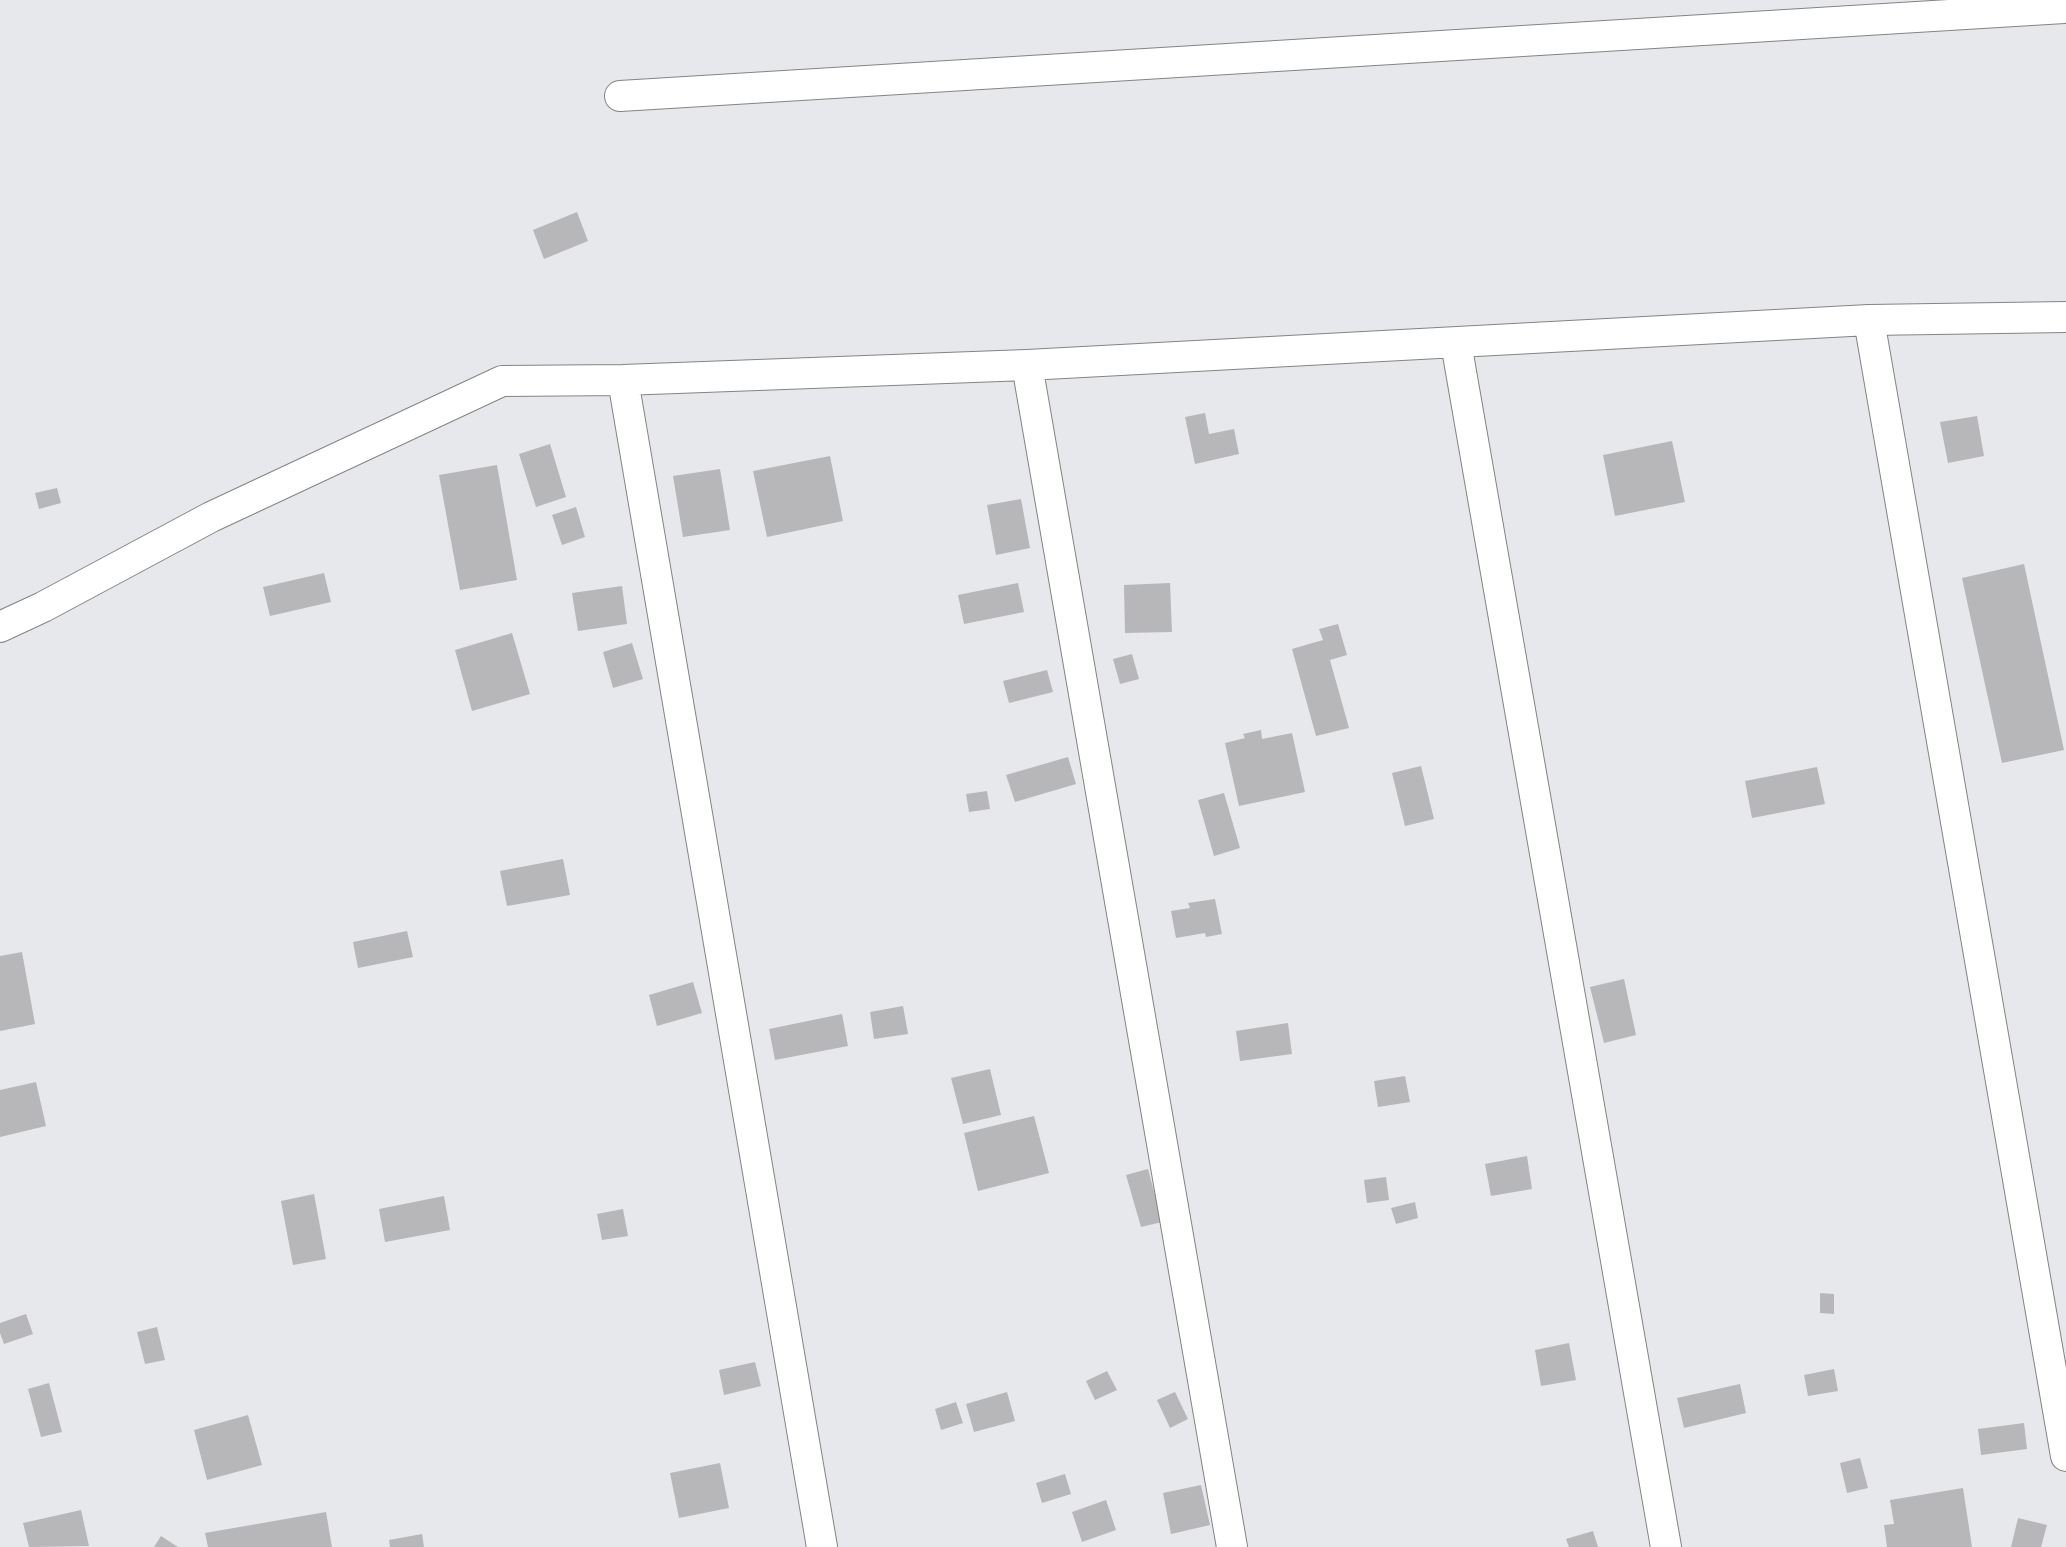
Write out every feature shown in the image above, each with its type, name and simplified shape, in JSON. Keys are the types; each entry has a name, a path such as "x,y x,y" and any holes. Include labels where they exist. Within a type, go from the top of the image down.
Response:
{"street":[{"path":"620,96 2064,9"},
{"path":"0,627 43,607 211,517 502,381 623,380 1027,365 1869,320 2066,317"},
{"path":"1869,320 2066,1456"},
{"path":"1456,343 1666,1547"},
{"path":"1027,365 1232,1547"},
{"path":"623,380 822,1547"}],"building":[{"path":"577,212 588,241 544,259 533,230"},
{"path":"1205,413 1209,434 1234,429 1239,454 1195,464 1185,417"},
{"path":"1977,416 1984,456 1948,463 1940,422"},
{"path":"1672,441 1685,502 1615,516 1603,455"},
{"path":"550,444 566,497 536,507 519,454"},
{"path":"830,456 843,521 767,537 753,471"},
{"path":"497,465 517,580 460,590 439,475"},
{"path":"720,469 730,530 683,537 673,476"},
{"path":"57,488 61,503 39,509 35,493"},
{"path":"1021,499 1030,548 996,555 987,505"},
{"path":"576,507 585,537 562,545 552,515"},
{"path":"2024,564 2064,750 2002,763 1962,578"},
{"path":"324,573 331,602 270,616 263,587"},
{"path":"1018,583 1024,612 964,624 958,595"},
{"path":"1170,583 1172,632 1125,633 1124,585"},
{"path":"622,586 627,624 578,631 572,593"},
{"path":"1338,624 1347,655 1330,660 1349,728 1316,736 1292,649 1323,640 1319,629"},
{"path":"512,633 530,694 472,711 455,650"},
{"path":"632,643 643,679 613,688 603,652"},
{"path":"1132,654 1139,679 1120,684 1113,659"},
{"path":"1047,670 1053,692 1009,703 1003,681"},
{"path":"1261,730 1262,739 1292,733 1305,792 1239,806 1225,743 1245,738 1243,734"},
{"path":"1068,757 1076,784 1015,802 1006,775"},
{"path":"1421,766 1434,819 1405,826 1392,773"},
{"path":"1817,767 1825,804 1752,818 1745,781"},
{"path":"987,791 990,809 969,812 966,794"},
{"path":"1224,793 1240,848 1214,856 1198,800"},
{"path":"563,859 570,895 507,906 500,871"},
{"path":"1215,899 1222,934 1206,937 1205,933 1176,938 1171,911 1190,908 1188,903"},
{"path":"407,931 413,957 358,968 353,942"},
{"path":"22,952 35,1024 0,1031 0,956"},
{"path":"1624,979 1636,1035 1604,1043 1590,987"},
{"path":"693,982 702,1013 657,1026 649,995"},
{"path":"903,1006 908,1034 874,1039 870,1012"},
{"path":"842,1014 848,1046 775,1060 769,1029"},
{"path":"1288,1023 1292,1054 1240,1061 1236,1031"},
{"path":"990,1069 1001,1115 963,1124 951,1078"},
{"path":"1405,1076 1410,1102 1378,1107 1374,1081"},
{"path":"36,1082 46,1126 0,1137 0,1090"},
{"path":"1034,1116 1049,1173 978,1191 964,1133"},
{"path":"1527,1156 1532,1189 1491,1196 1485,1164"},
{"path":"1148,1169 1162,1222 1141,1227 1126,1175"},
{"path":"1386,1177 1389,1200 1367,1203 1364,1180"},
{"path":"314,1194 326,1259 293,1265 281,1201"},
{"path":"444,1196 450,1230 385,1242 379,1209"},
{"path":"1415,1202 1418,1218 1396,1224 1391,1208"},
{"path":"623,1209 628,1236 602,1240 597,1214"},
{"path":"1820,1293 1834,1294 1834,1314 1820,1313"},
{"path":"26,1314 33,1334 4,1344 0,1333 0,1323"},
{"path":"157,1327 165,1360 145,1364 137,1332"},
{"path":"1569,1343 1576,1380 1541,1386 1535,1350"},
{"path":"755,1362 761,1386 724,1395 719,1370"},
{"path":"1834,1369 1838,1391 1808,1396 1804,1375"},
{"path":"1107,1371 1117,1390 1095,1400 1086,1381"},
{"path":"49,1383 62,1432 41,1437 28,1389"},
{"path":"1740,1384 1746,1413 1684,1428 1677,1398"},
{"path":"1007,1392 1015,1421 974,1432 966,1404"},
{"path":"1175,1392 1188,1419 1170,1428 1157,1400"},
{"path":"956,1402 963,1423 941,1430 935,1409"},
{"path":"248,1415 262,1465 207,1480 194,1430"},
{"path":"2024,1423 2027,1449 1981,1455 1978,1429"},
{"path":"1860,1458 1868,1488 1847,1493 1840,1463"},
{"path":"720,1463 729,1508 679,1518 670,1473"},
{"path":"1065,1474 1071,1494 1042,1503 1036,1483"},
{"path":"1201,1485 1210,1525 1171,1534 1163,1493"},
{"path":"1963,1488 1972,1547 1887,1547 1884,1525 1894,1524 1890,1500"},
{"path":"1106,1500 1116,1530 1082,1542 1072,1512"},
{"path":"81,1510 89,1546 29,1547 23,1523"},
{"path":"326,1512 332,1547 208,1547 205,1533"},
{"path":"2018,1518 2047,1525 2041,1547 2011,1547"},
{"path":"1593,1531 1598,1547 1569,1547 1566,1539"},
{"path":"422,1534 424,1547 390,1547 389,1540"},
{"path":"161,1536 178,1547 154,1547"}]}
